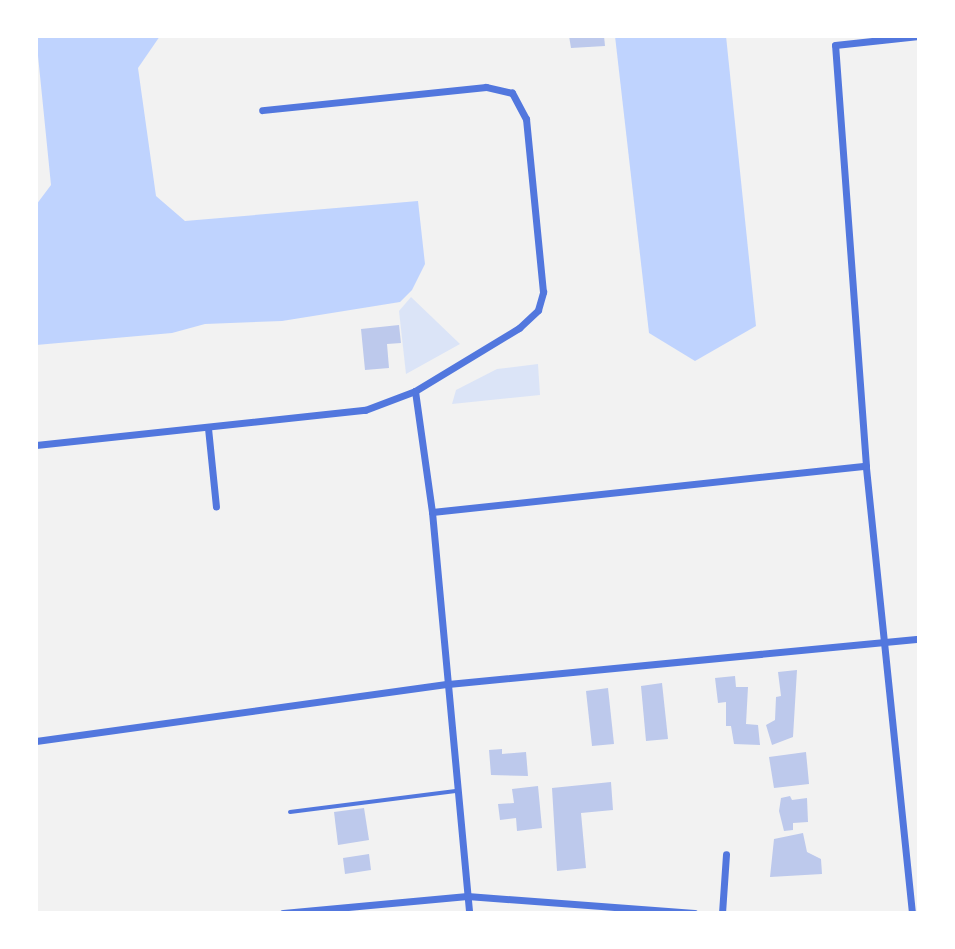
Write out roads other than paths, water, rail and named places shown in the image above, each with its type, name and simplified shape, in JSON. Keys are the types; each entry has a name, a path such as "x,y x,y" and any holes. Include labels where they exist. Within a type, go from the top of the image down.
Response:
{"street":[{"path":"912,913 866,466 835,45 919,36"},
{"path":"36,445 365,410 415,391 519,328 538,310 543,292 526,119 512,93 486,87 262,110"},
{"path":"415,391 432,512 469,913"},
{"path":"208,428 216,507"},
{"path":"432,512 866,466"},
{"path":"36,741 448,684 919,639"},
{"path":"722,913 726,854"},
{"path":"283,913 467,896 694,913"}],"lane":[{"path":"290,812 459,791"}],"water":[{"path":"36,36 160,36 138,68 156,196 185,221 418,201 425,264 412,290 400,302 282,321 205,324 172,333 36,345 36,205 51,185"},
{"path":"615,36 726,36 756,326 695,361 649,333"}]}
